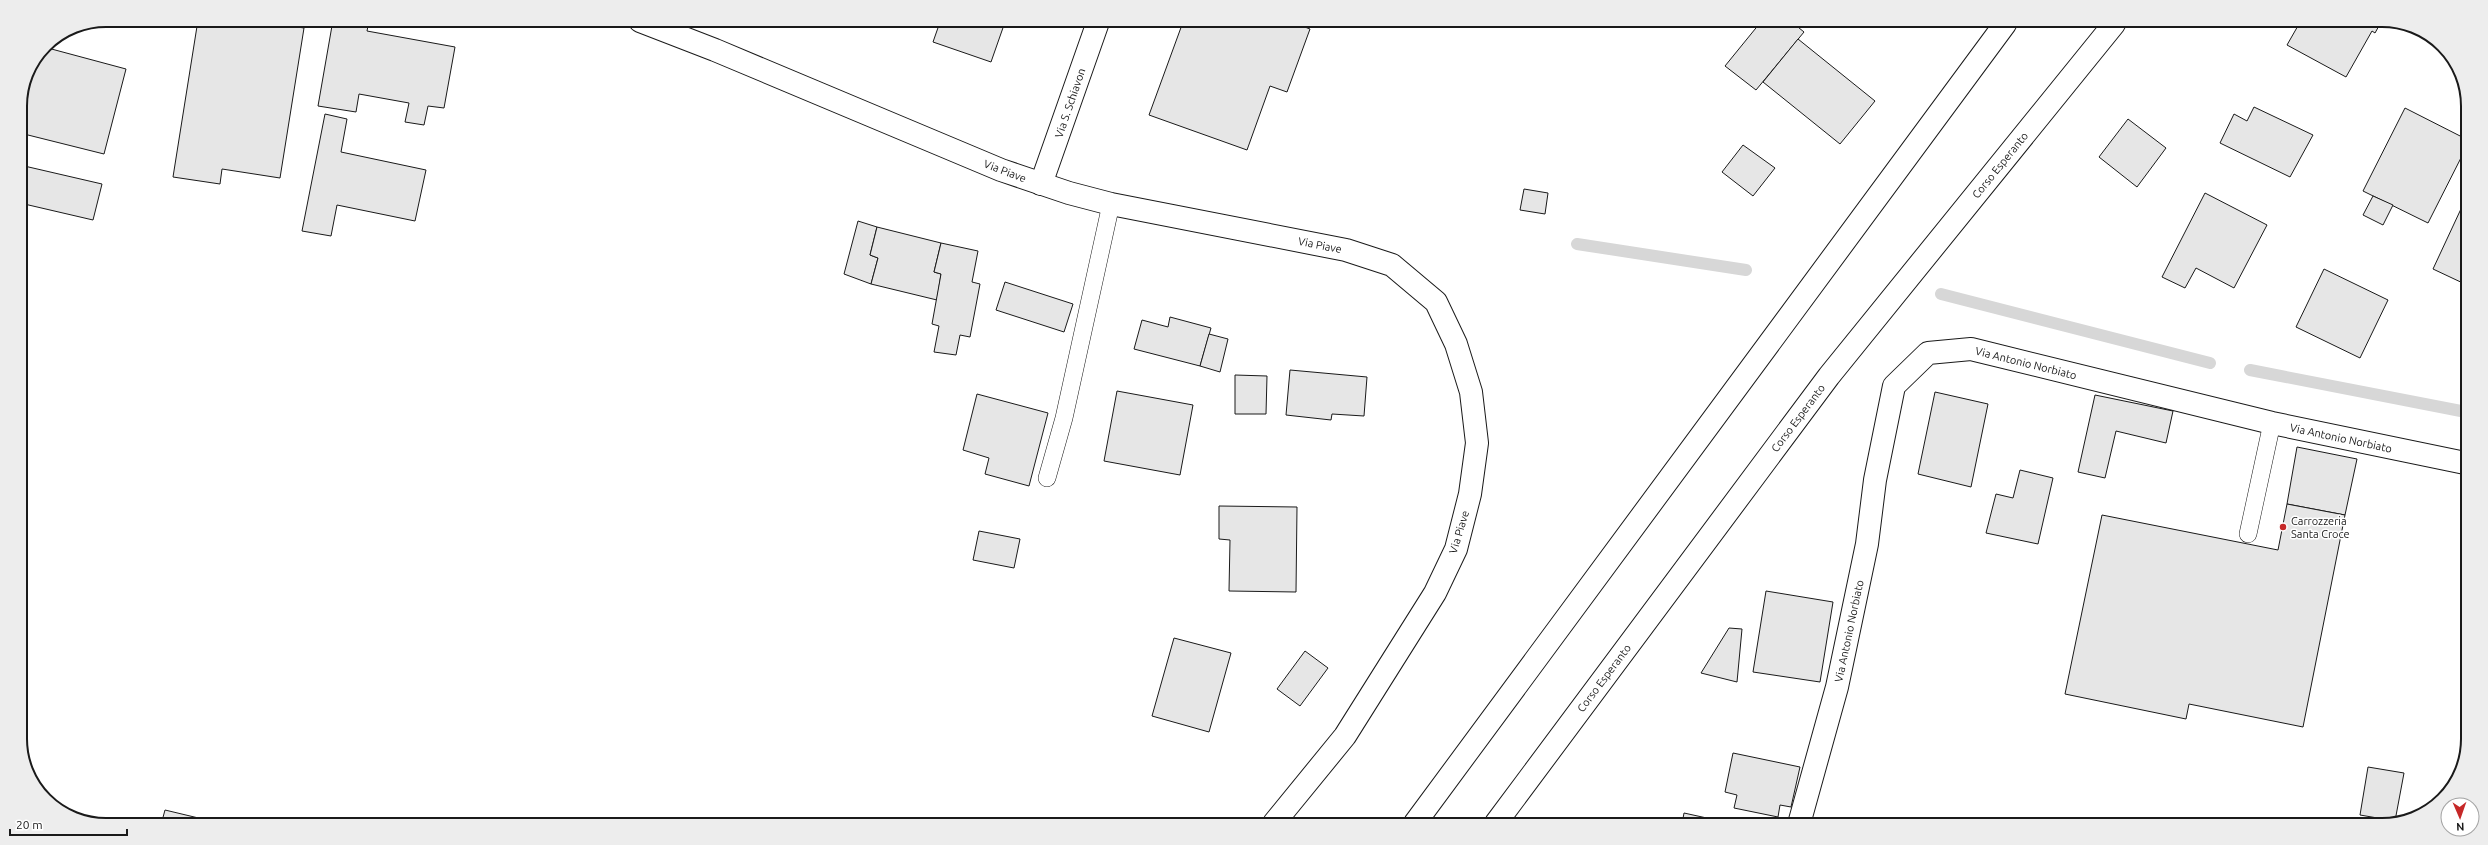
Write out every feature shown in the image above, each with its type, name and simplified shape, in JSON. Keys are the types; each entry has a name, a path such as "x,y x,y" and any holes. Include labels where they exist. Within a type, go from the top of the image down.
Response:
{"main road":[{"name":"Via Piave","path":"655,27 729,56 1001,170 1041,184 1110,204 1346,250 1392,265 1436,302 1456,344 1471,392 1477,443 1470,494 1456,549 1435,593 1345,736 1278,818"},
{"name":"Via S. Schiavon","path":"1041,184 1096,27"},
{"path":"1419,818 2003,27"},
{"name":"Corso Esperanto","path":"1500,818 1829,376 2112,27"},
{"name":"Via Antonio Norbiato","path":"1801,818 1837,687 1867,544 1875,480 1894,386 1928,353 1971,349 2272,423 2461,462"}],"lane":[{"path":"1047,478 1064,418 1110,204"},
{"path":"2248,534 2272,423"}],"building":[{"path":"197,27 304,28 280,178 222,169 220,184 173,177"},
{"path":"332,27 368,27 367,31 455,47 444,108 428,106 424,125 405,122 409,103 359,94 356,112 318,106"},
{"path":"938,27 1003,27 991,62 933,42"},
{"path":"1181,27 1305,27 1310,29 1287,92 1270,86 1247,150 1149,115"},
{"path":"1757,27 1798,27 1804,32 1756,90 1725,66"},
{"path":"2297,27 2378,27 2375,33 2372,31 2346,77 2287,45"},
{"path":"1798,39 1875,101 1840,144 1763,82"},
{"path":"51,49 126,69 104,154 27,135 27,106 30,86 40,62"},
{"path":"2254,107 2313,135 2290,177 2220,143 2234,114 2247,121"},
{"path":"2405,108 2461,136 2461,158 2428,223 2363,191"},
{"path":"325,114 347,119 341,152 426,170 415,221 337,205 331,236 302,231"},
{"path":"2128,119 2166,148 2137,187 2099,157"},
{"path":"1743,145 1775,168 1753,196 1722,172"},
{"path":"27,167 102,184 93,220 27,205"},
{"path":"1524,189 1548,193 1545,214 1520,210"},
{"path":"2205,193 2267,225 2234,288 2196,268 2185,288 2162,277"},
{"path":"2373,196 2393,205 2383,225 2363,215"},
{"path":"2461,209 2461,282 2433,269"},
{"path":"858,221 877,227 870,255 878,258 871,284 844,274"},
{"path":"877,227 941,243 934,272 941,274 937,300 871,284 878,258 870,255"},
{"path":"941,243 978,251 972,282 980,284 970,337 960,335 956,355 934,352 939,326 932,324 941,274 934,272"},
{"path":"2324,269 2388,300 2360,358 2296,327"},
{"path":"1005,282 1073,304 1064,332 996,310"},
{"path":"1170,317 1211,328 1200,366 1134,349 1142,320 1168,327"},
{"path":"1209,334 1228,339 1220,372 1200,366"},
{"path":"1290,370 1367,377 1364,416 1332,414 1331,420 1286,415"},
{"path":"1235,375 1267,376 1266,414 1235,414"},
{"path":"1117,391 1193,405 1180,475 1104,461"},
{"path":"1935,392 1988,404 1971,487 1918,474"},
{"path":"977,394 1048,413 1029,486 985,474 989,458 963,450"},
{"path":"2095,395 2173,411 2166,443 2116,431 2105,478 2078,472"},
{"path":"2297,447 2357,459 2345,515 2287,504"},
{"path":"2020,470 2053,478 2038,544 1986,533 1996,494 2013,498"},
{"path":"2287,504 2345,515 2303,727 2189,704 2186,719 2065,694 2102,515 2278,550"},
{"path":"1219,506 1297,507 1296,592 1229,591 1230,540 1219,539"},
{"path":"979,531 1020,539 1014,568 973,560"},
{"path":"1766,591 1833,602 1820,682 1753,672"},
{"path":"1729,628 1742,629 1737,682 1701,673"},
{"path":"1174,638 1231,653 1209,732 1152,716"},
{"path":"1305,651 1328,668 1300,706 1277,689"},
{"path":"1733,753 1800,767 1791,807 1780,805 1778,817 1734,808 1737,795 1725,792"},
{"path":"2368,767 2404,773 2396,816 2378,818 2360,815"},
{"path":"165,810 198,818 163,818"},
{"path":"1684,813 1707,818 1683,818"}],"waterway":[{"path":"1577,244 1746,270"},
{"path":"1941,294 2210,363"},
{"path":"2250,370 2461,411"}],"place":[{"name":"Carrozzeria Santa Croce","path":"2283,527"}]}
